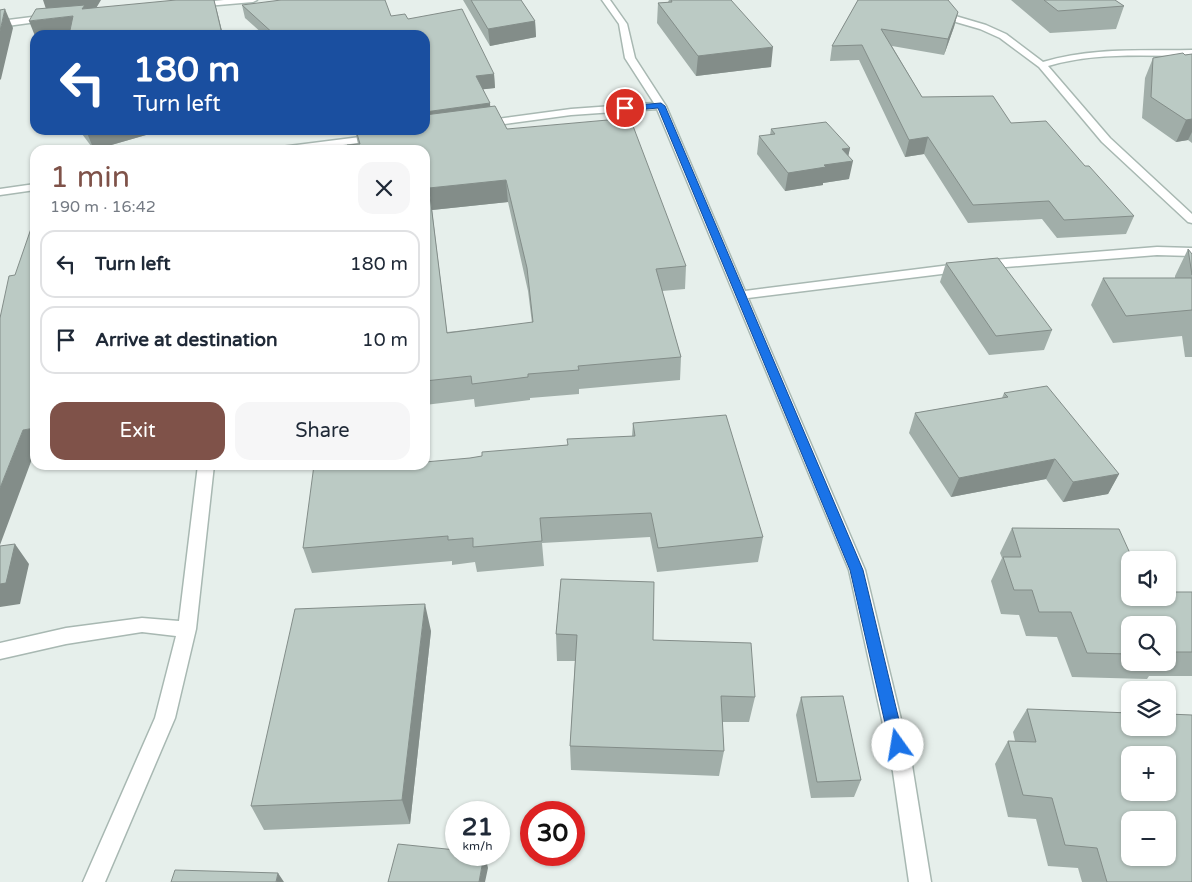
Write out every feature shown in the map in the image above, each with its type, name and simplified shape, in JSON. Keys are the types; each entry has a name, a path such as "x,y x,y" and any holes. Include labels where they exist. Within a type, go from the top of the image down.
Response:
{"street":[{"path":"186,6 253,0"},
{"path":"606,0 623,24 630,58 661,106 857,570 902,765 920,882"},
{"path":"0,24 62,17"},
{"path":"952,18 983,27 1003,36 1042,64 1106,140 1192,220"},
{"path":"1042,64 1087,55 1192,53"},
{"path":"474,125 570,112 661,106"},
{"path":"319,145 387,136"},
{"path":"0,192 30,188"},
{"path":"741,295 982,265 1157,251 1192,252"},
{"path":"94,882 165,718 187,629 205,470"},
{"path":"0,650 66,636 142,625 187,629"}],"building":[{"path":"176,0 214,0 221,30 70,30 73,16 29,21 36,9 85,5 82,9"},
{"path":"281,0 385,0 391,16 405,14 408,19 462,9 494,74 476,76 490,103 430,111 430,30 270,30 242,5"},
{"path":"471,0 521,0 535,21 488,29"},
{"path":"671,0 731,0 773,47 698,56 658,3 672,2"},
{"path":"858,0 948,0 958,12 948,39 881,29 922,97 993,96 1011,123 1046,121 1085,166 1089,166 1134,216 1064,220 1049,201 973,205 928,137 909,140 862,45 832,46"},
{"path":"1044,0 1115,0 1124,6 1058,11"},
{"path":"5,9 0,31 0,10"},
{"path":"1183,53 1185,55 1192,54 1192,119 1186,120 1151,97 1153,58"},
{"path":"495,106 507,129 630,118 686,266 656,269 681,357 578,366 579,370 528,374 528,377 472,384 471,376 430,380 430,196 447,333 533,322 527,268 506,180 430,188 430,145 347,145 360,144 357,135 430,135 430,114"},
{"path":"826,122 850,148 842,149 853,161 788,173 759,136 775,134 771,129"},
{"path":"30,232 30,429 23,430 0,488 0,318 9,276 15,275"},
{"path":"1188,249 1192,254 1192,275"},
{"path":"998,258 1052,330 996,336 946,263"},
{"path":"1103,278 1192,278 1192,310 1126,316"},
{"path":"1047,386 1119,474 1073,482 1055,459 959,478 915,413 1008,397 1004,393"},
{"path":"726,415 763,537 658,548 651,513 540,518 542,541 473,547 473,538 448,540 448,536 303,548 313,470 430,470 430,462 482,456 482,452 568,445 567,439 635,436 633,423"},
{"path":"1012,528 1119,529 1129,551 1121,551 1121,606 1176,606 1176,592 1192,592 1192,652 1176,652 1176,616 1121,616 1121,654 1087,653 1071,612 1039,612 1032,590 1014,590 1003,557 1021,557"},
{"path":"15,544 6,583 0,584 0,546"},
{"path":"561,579 654,582 653,640 751,643 755,697 721,696 724,751 570,746 577,635 556,634"},
{"path":"425,604 402,800 251,806 295,609"},
{"path":"843,696 861,780 817,782 801,697"},
{"path":"1027,709 1121,713 1121,736 1176,736 1176,714 1192,715 1192,882 1107,882 1097,848 1065,845 1052,798 1023,795 1008,741 1036,742"},
{"path":"398,844 445,849 445,866 482,866 479,882 388,882"},
{"path":"175,870 278,873 276,882 171,882"}],"route":[{"path":"625,108 661,106 857,570 898,745"}]}
